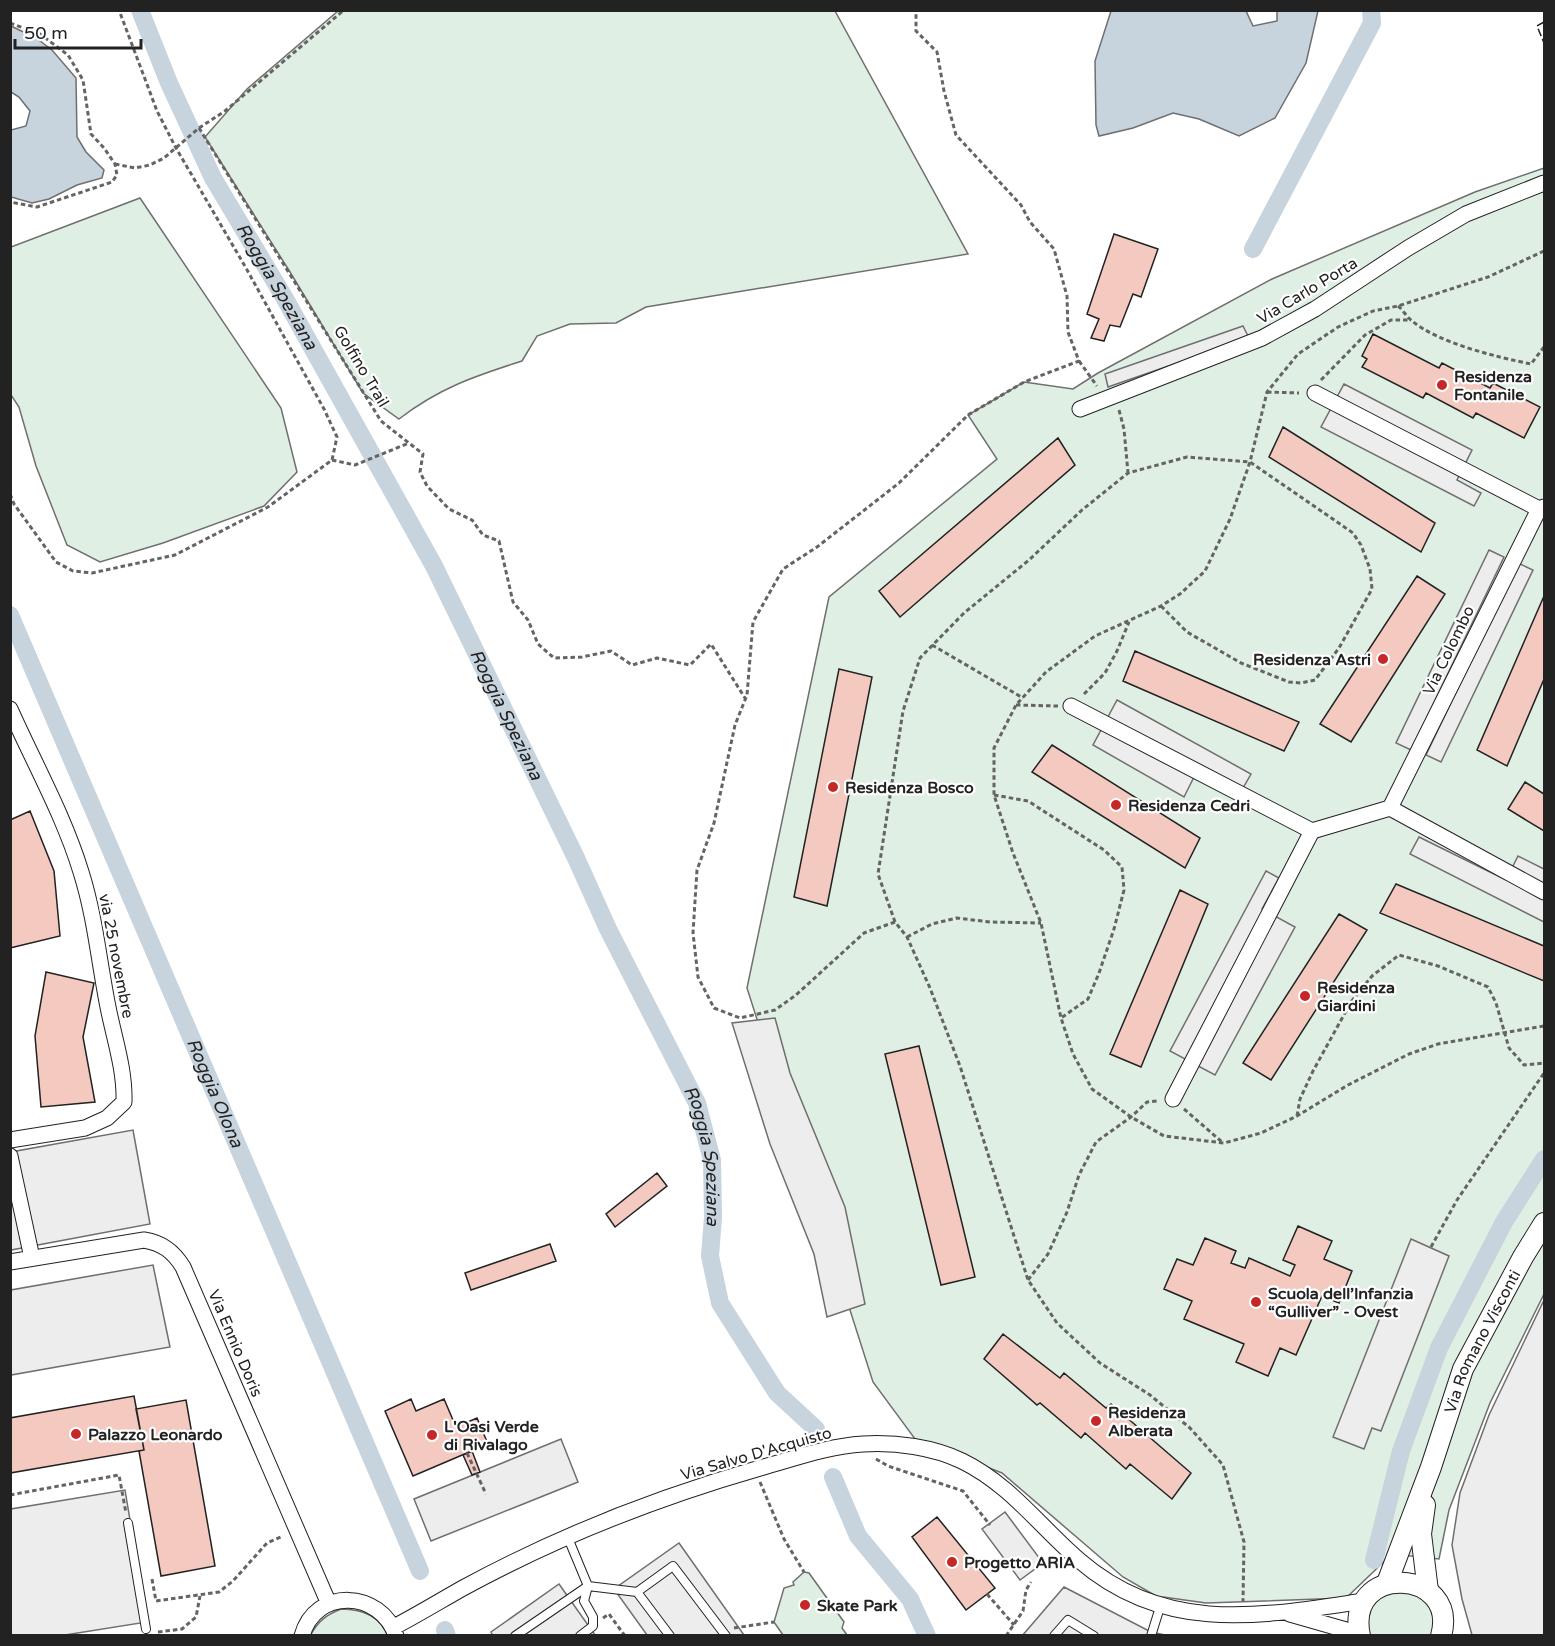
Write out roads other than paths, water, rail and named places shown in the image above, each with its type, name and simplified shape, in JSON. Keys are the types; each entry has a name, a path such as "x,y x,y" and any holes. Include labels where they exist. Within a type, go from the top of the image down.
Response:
{"street":[{"name":"Via Carlo Porta","path":"1080,409 1262,338 1316,309 1408,248 1466,214 1545,183"},
{"name":"Via Colombo","path":"1315,393 1542,508 1390,808"},
{"path":"1071,706 1312,831 1390,808 1545,892"},
{"name":"via 25 novembre","path":"10,709 49,790 81,872 97,936 124,1088 124,1102 106,1118 85,1128 10,1140"},
{"path":"1173,1099 1312,831"},
{"path":"10,1156 32,1258"},
{"name":"Via Romano Visconti","path":"1387,1583 1431,1467 1463,1369 1523,1257 1545,1223"},
{"name":"Via Ennio Doris","path":"10,1262 144,1240 164,1245 176,1255 329,1604"},
{"name":"Via Salvo D'Acquisto","path":"395,1631 463,1588 568,1538 668,1498 816,1452 852,1446 903,1445 933,1451 962,1461 1003,1486 1079,1561 1111,1584 1160,1606 1217,1616 1284,1612 1364,1601"},
{"name":"Via Romano Visconti","path":"1428,1591 1421,1534 1431,1467"},
{"path":"1360,1635 1358,1623 1364,1601 1370,1594 1387,1583 1402,1581 1416,1584 1428,1591 1436,1600 1441,1610 1445,1634"},
{"path":"302,1635 309,1620 318,1611 329,1604 344,1600 359,1601 374,1606 386,1616 395,1631"},
{"name":"Via Salvo D'Acquisto","path":"1284,1612 1360,1635"}],"lane":[{"path":"128,1523 146,1629"},
{"path":"568,1538 588,1586 584,1601 593,1617 593,1626 580,1635"},
{"path":"515,1635 588,1586 637,1592 673,1566 724,1632"},
{"path":"637,1592 670,1635"},
{"path":"1151,1635 1160,1606"},
{"path":"1054,1635 1068,1620 1094,1635"}],"waterway":[{"name":"Roggia Speziana","path":"140,10 169,83 213,178 284,297 434,566 576,858 608,929 697,1103 712,1160 713,1217 710,1256 720,1303 777,1393 816,1429"},
{"path":"1253,249 1372,23 1371,10"},
{"name":"Roggia Olona","path":"10,615 420,1571"},
{"path":"1374,1560 1401,1451 1439,1348 1504,1222 1544,1159"},
{"name":"Roggia Speziana","path":"833,1477 858,1536 910,1599 927,1636"},
{"name":"Roggia Olona","path":"445,1630 447,1636"}],"place":[{"name":"Residenza Fontanile","path":"1442,385"},
{"name":"Residenza Astri","path":"1383,659"},
{"name":"Residenza Bosco","path":"833,787"},
{"name":"Residenza Cedri","path":"1116,805"},
{"name":"Residenza Giardini","path":"1305,996"},
{"name":"Scuola dell’Infanzia “Gulliver” - Ovest","path":"1256,1302"},
{"name":"Residenza Alberata","path":"1096,1421"},
{"name":"Palazzo Leonardo","path":"76,1434"},
{"name":"L'Oasi Verde di Rivalago","path":"432,1435"},
{"name":"Progetto ARIA","path":"952,1562"},
{"name":"Skate Park","path":"805,1605"}]}
